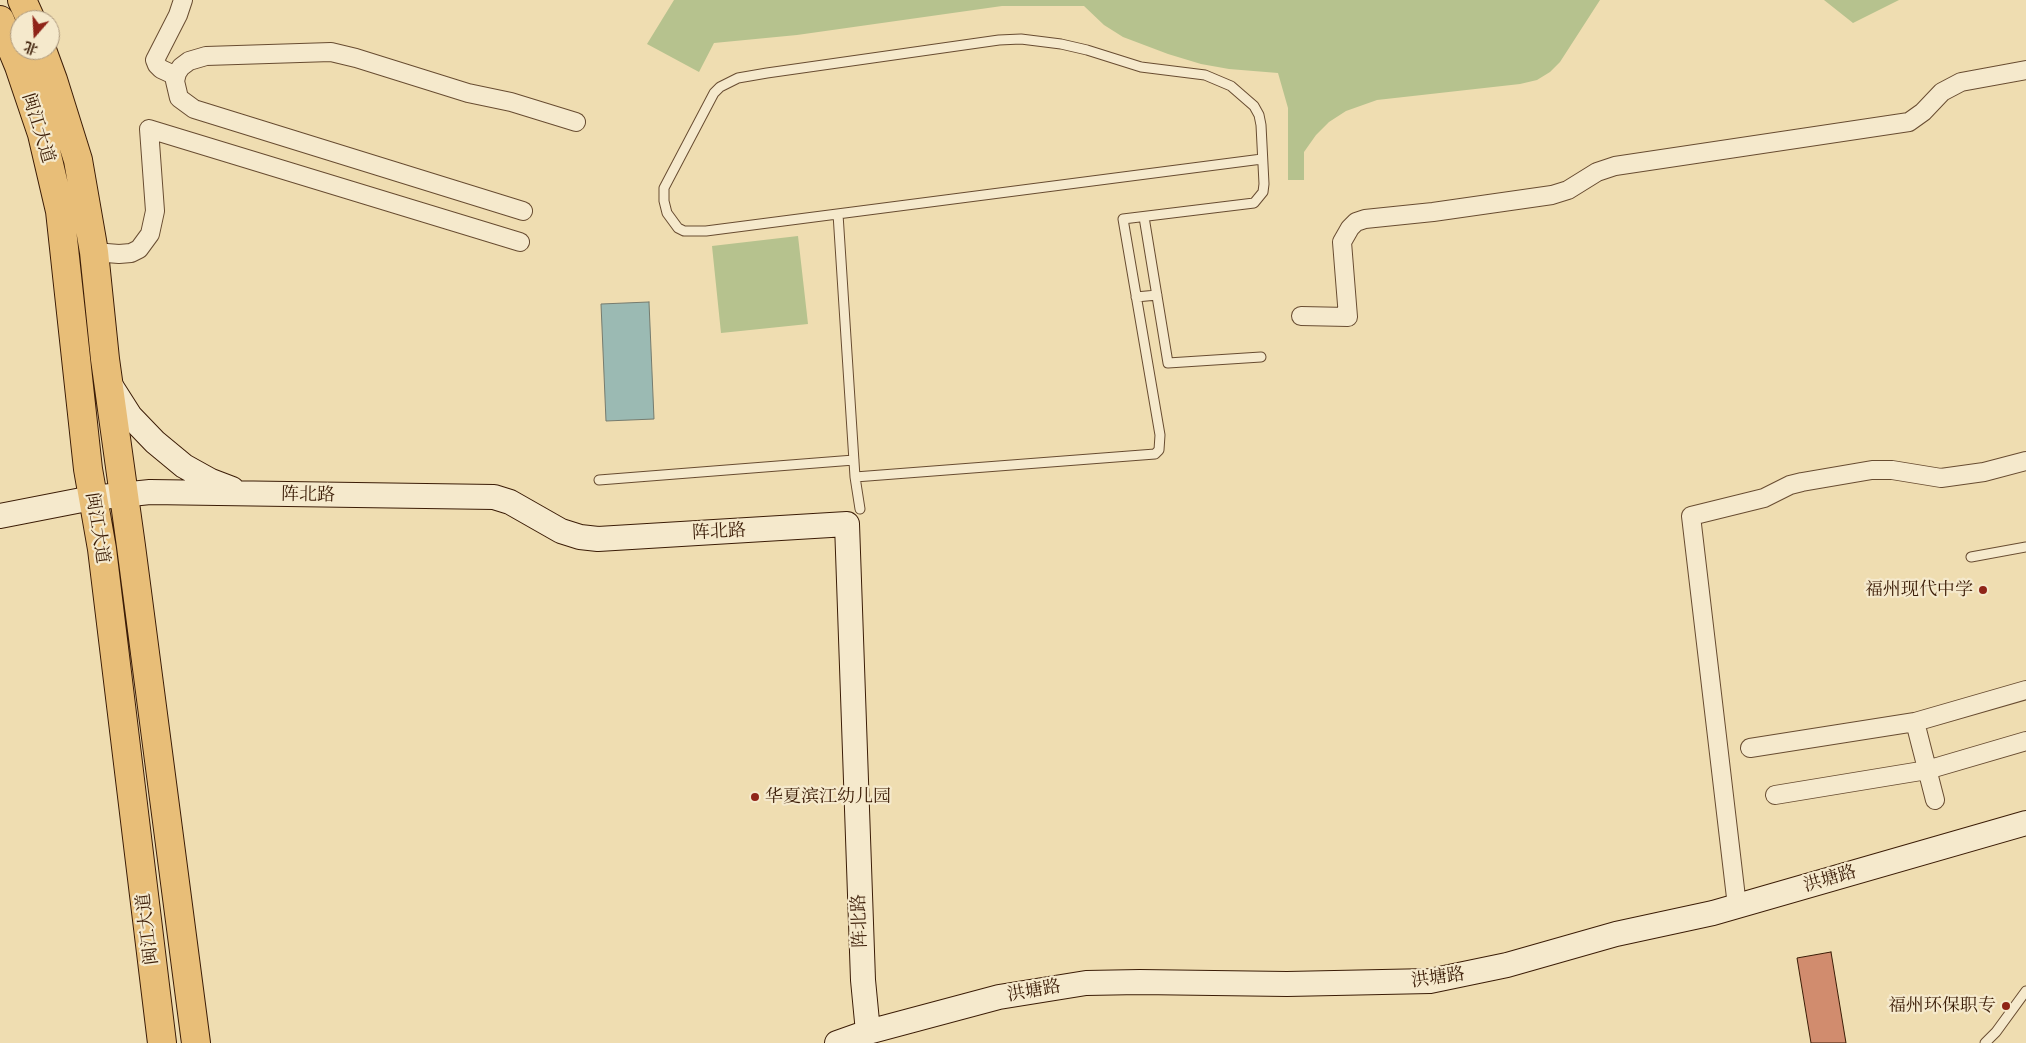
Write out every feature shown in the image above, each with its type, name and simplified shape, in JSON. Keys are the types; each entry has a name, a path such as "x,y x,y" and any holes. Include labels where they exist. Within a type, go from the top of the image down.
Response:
{"main road":[{"name":"闽江大道","path":"0,20 19,66 42,134 60,212 92,498 102,549 162,1043"},
{"name":"闽江大道","path":"46,60 78,160 94,252 108,383 196,1043"}],"street":[{"path":"176,76 160,69 156,60 178,15 183,0"},
{"path":"523,211 194,109 186,105 179,98 176,90 176,76 185,64 196,58 206,56 331,52 468,93 511,102 576,122"},
{"path":"1301,316 1348,317 1342,242 1356,222 1366,219 1433,212 1552,195 1568,190 1597,172 1615,166 1909,122 1923,112 1942,92 1961,82 2026,70"},
{"path":"94,252 131,253 139,249 150,234 154,224 155,211 149,129 520,242"},
{"path":"108,383 130,416 171,456 184,466 211,481 248,494"},
{"path":"1737,906 1691,516 1764,498 1790,485 1872,470 1892,470 1941,478 1984,472 2026,461"},
{"name":"阵北路","path":"0,516 92,498 150,492 494,498 510,502 561,531 580,537 598,539 847,524 862,980 868,1032"},
{"path":"1750,748 1915,722 2026,690"},
{"path":"1915,722 1935,800"},
{"path":"1775,794 1927,770 2026,741"},
{"name":"洪塘路","path":"837,1043 868,1032 999,997 1086,983 1286,984 1430,981 1507,965 1616,934 1713,914 2026,823"}],"lane":[{"path":"856,477 1155,454 1159,450 1160,435 1123,219 1254,203 1263,192 1261,125 1254,106 1231,86 1206,74 1141,67 1087,50 1061,44 1021,39 1000,40 766,73 727,82 714,93 664,188 664,201 667,213 678,228 684,231 706,231 1262,159"},
{"path":"838,214 854,460 860,509"},
{"path":"1144,217 1168,363 1260,357"},
{"path":"1136,297 1157,295"},
{"path":"599,480 854,460"},
{"path":"1971,557 2026,547"},
{"path":"1985,1043 1996,1032 2026,991"}],"green space":[{"path":"674,0 1600,0 1560,62 1550,72 1537,80 1520,84 1377,100 1346,111 1329,122 1316,135 1304,152 1304,180 1288,180 1288,108 1278,73 1229,69 1201,64 1168,54 1123,37 1104,25 1084,6 1002,6 797,35 714,43 699,72 647,44"},
{"path":"1824,0 1899,0 1853,23"},
{"path":"798,236 808,324 721,333 712,246"}],"water":[{"path":"649,302 654,419 606,421 601,304"}],"building":[{"path":"1831,952 1846,1043 1811,1043 1797,958"}],"place":[{"name":"福州现代中学","path":"1983,590"},
{"name":"华夏滨江幼儿园","path":"755,797"},
{"name":"福州环保职专","path":"2006,1006"}]}
